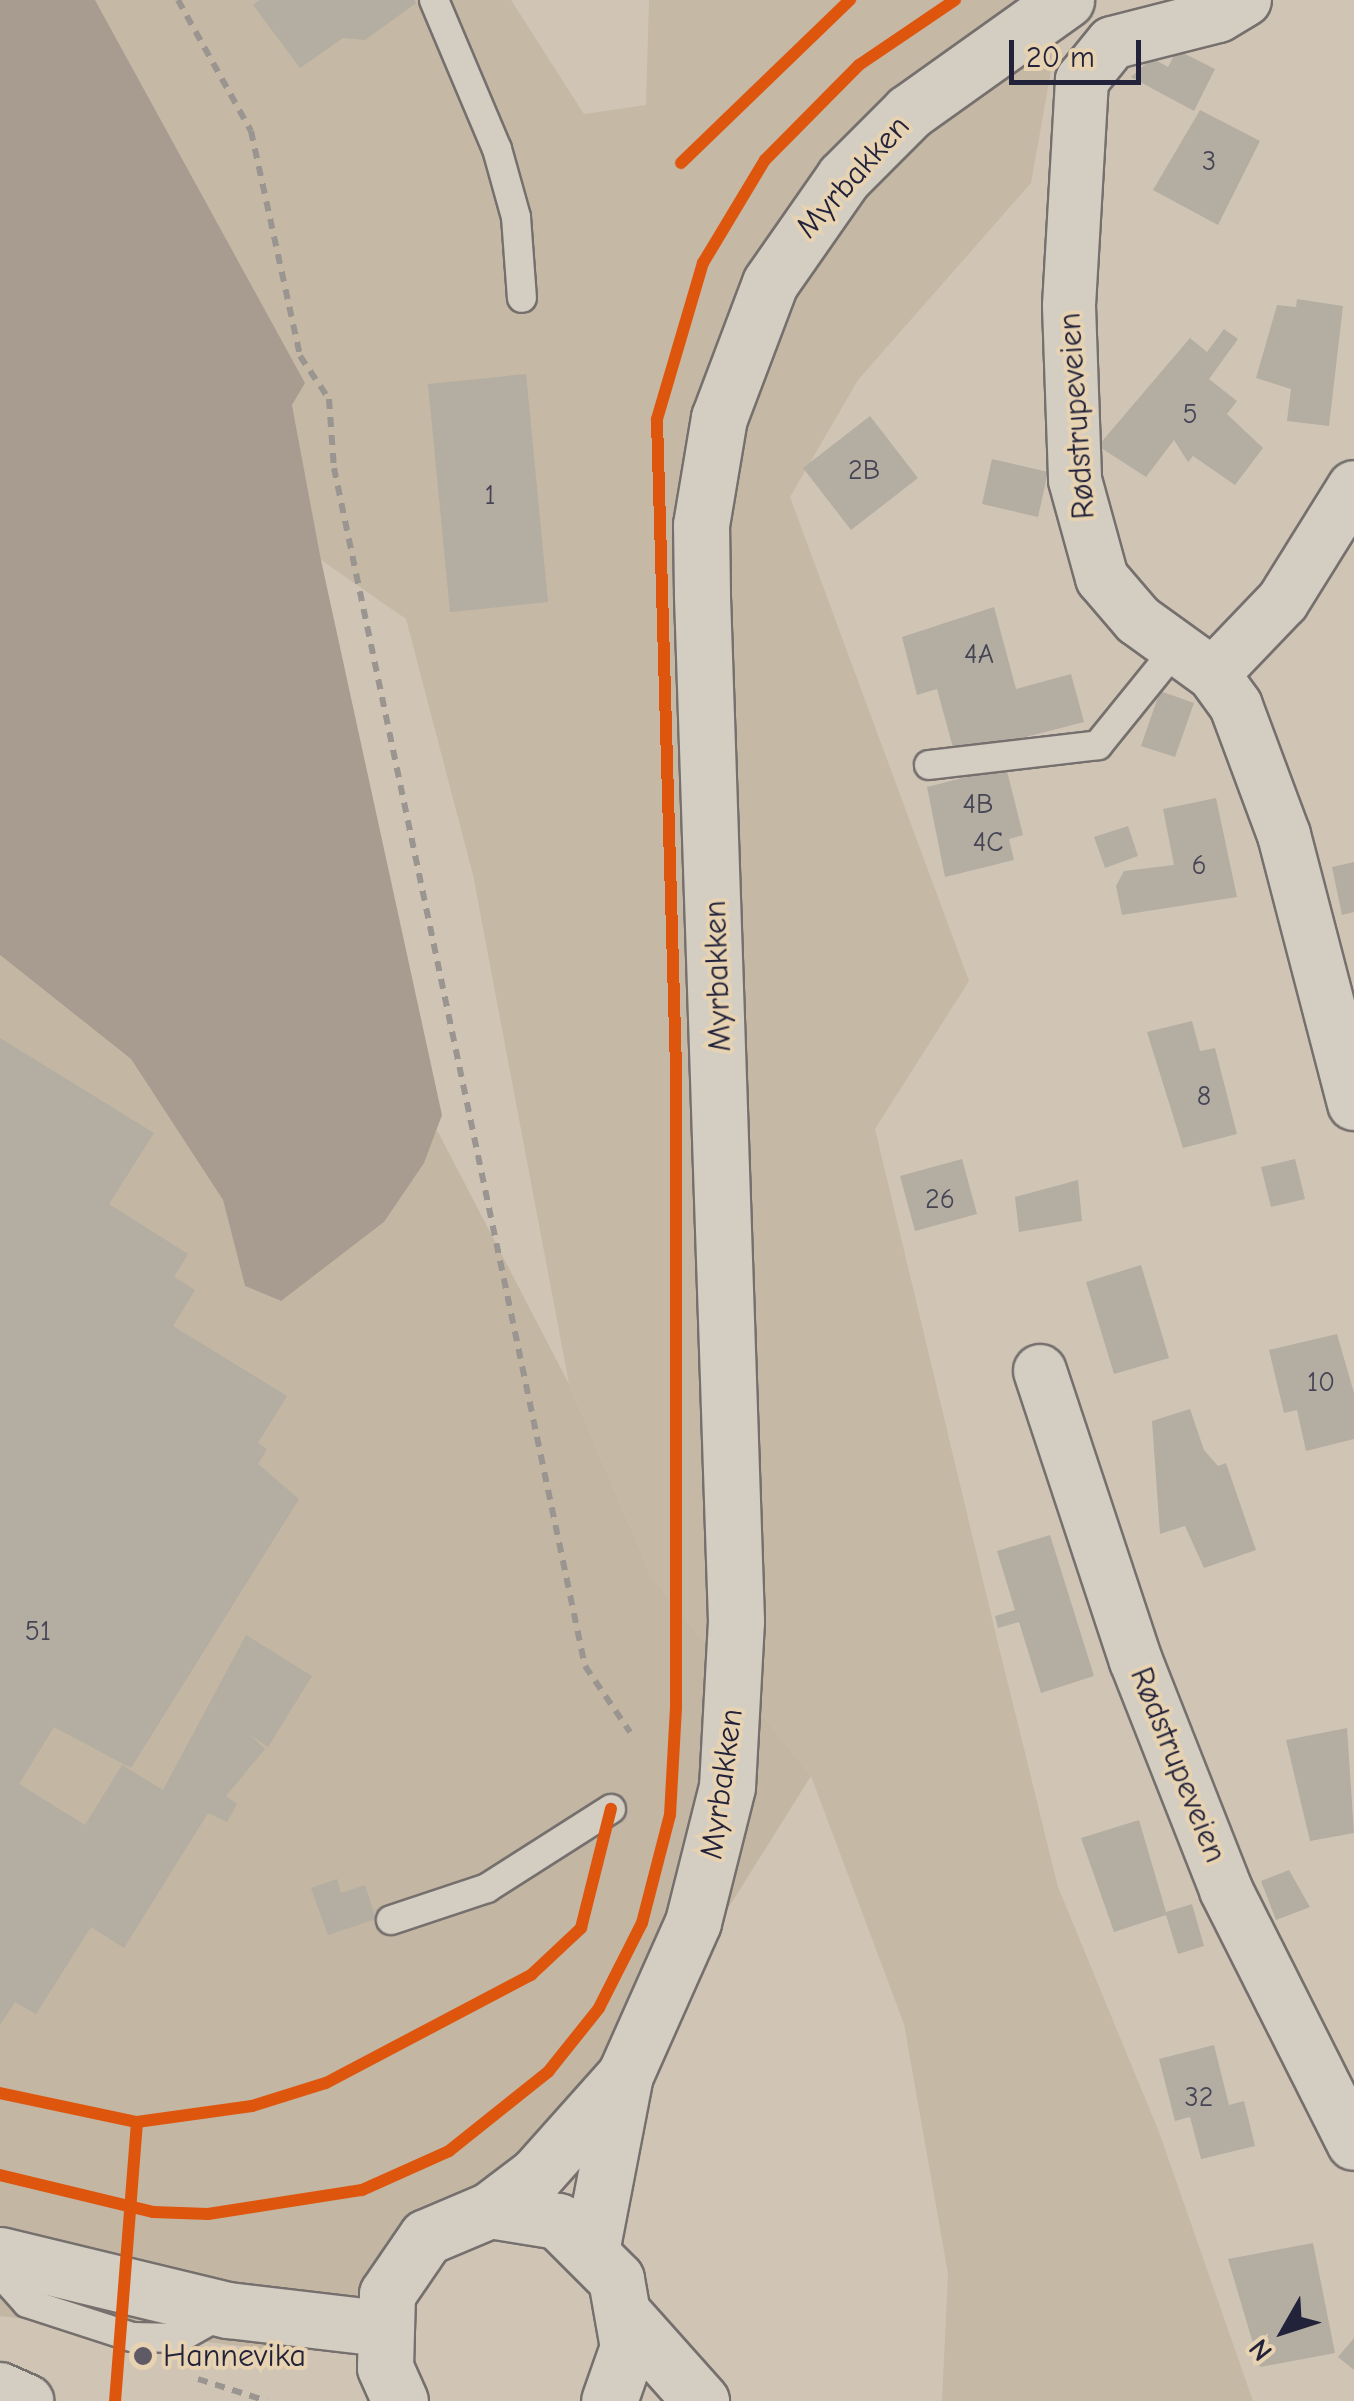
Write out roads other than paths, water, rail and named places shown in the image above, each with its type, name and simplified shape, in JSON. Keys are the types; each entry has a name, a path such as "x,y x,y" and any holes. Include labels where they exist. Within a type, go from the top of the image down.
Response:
{"street":[{"name":"Myrbakken","path":"592,2246 624,2074 710,1871 736,1710 702,594 719,418 770,282 844,177 909,112 1066,0"},
{"name":"Rødstrupeveien","path":"1245,0 1218,16 1112,43 1089,62 1074,125 1081,169 1070,361 1085,534 1102,578 1236,706 1284,835 1354,1104"},
{"path":"1194,662 1283,601 1354,487"},
{"name":"Rødstrupeveien","path":"1040,1370 1136,1662 1226,1890 1354,2144"},
{"name":"Myrbakken","path":"381,2328 387,2294 426,2237 490,2210 536,2175 624,2074"},
{"path":"490,2210 558,2222 592,2246 616,2279 628,2319 623,2373 609,2401"},
{"path":"0,2255 228,2310 381,2328 400,2401"},
{"path":"628,2319 701,2401"},
{"path":"0,2389 27,2401"}],"lane":[{"path":"434,0 497,149 516,218 522,298"},
{"path":"928,766 1098,745 1194,662"},
{"path":"391,1920 502,1880 611,1809"},
{"path":"0,2272 27,2303 132,2338 179,2338 228,2310"}],"place":[{"name":"Hannevika","path":"143,2356"}]}
